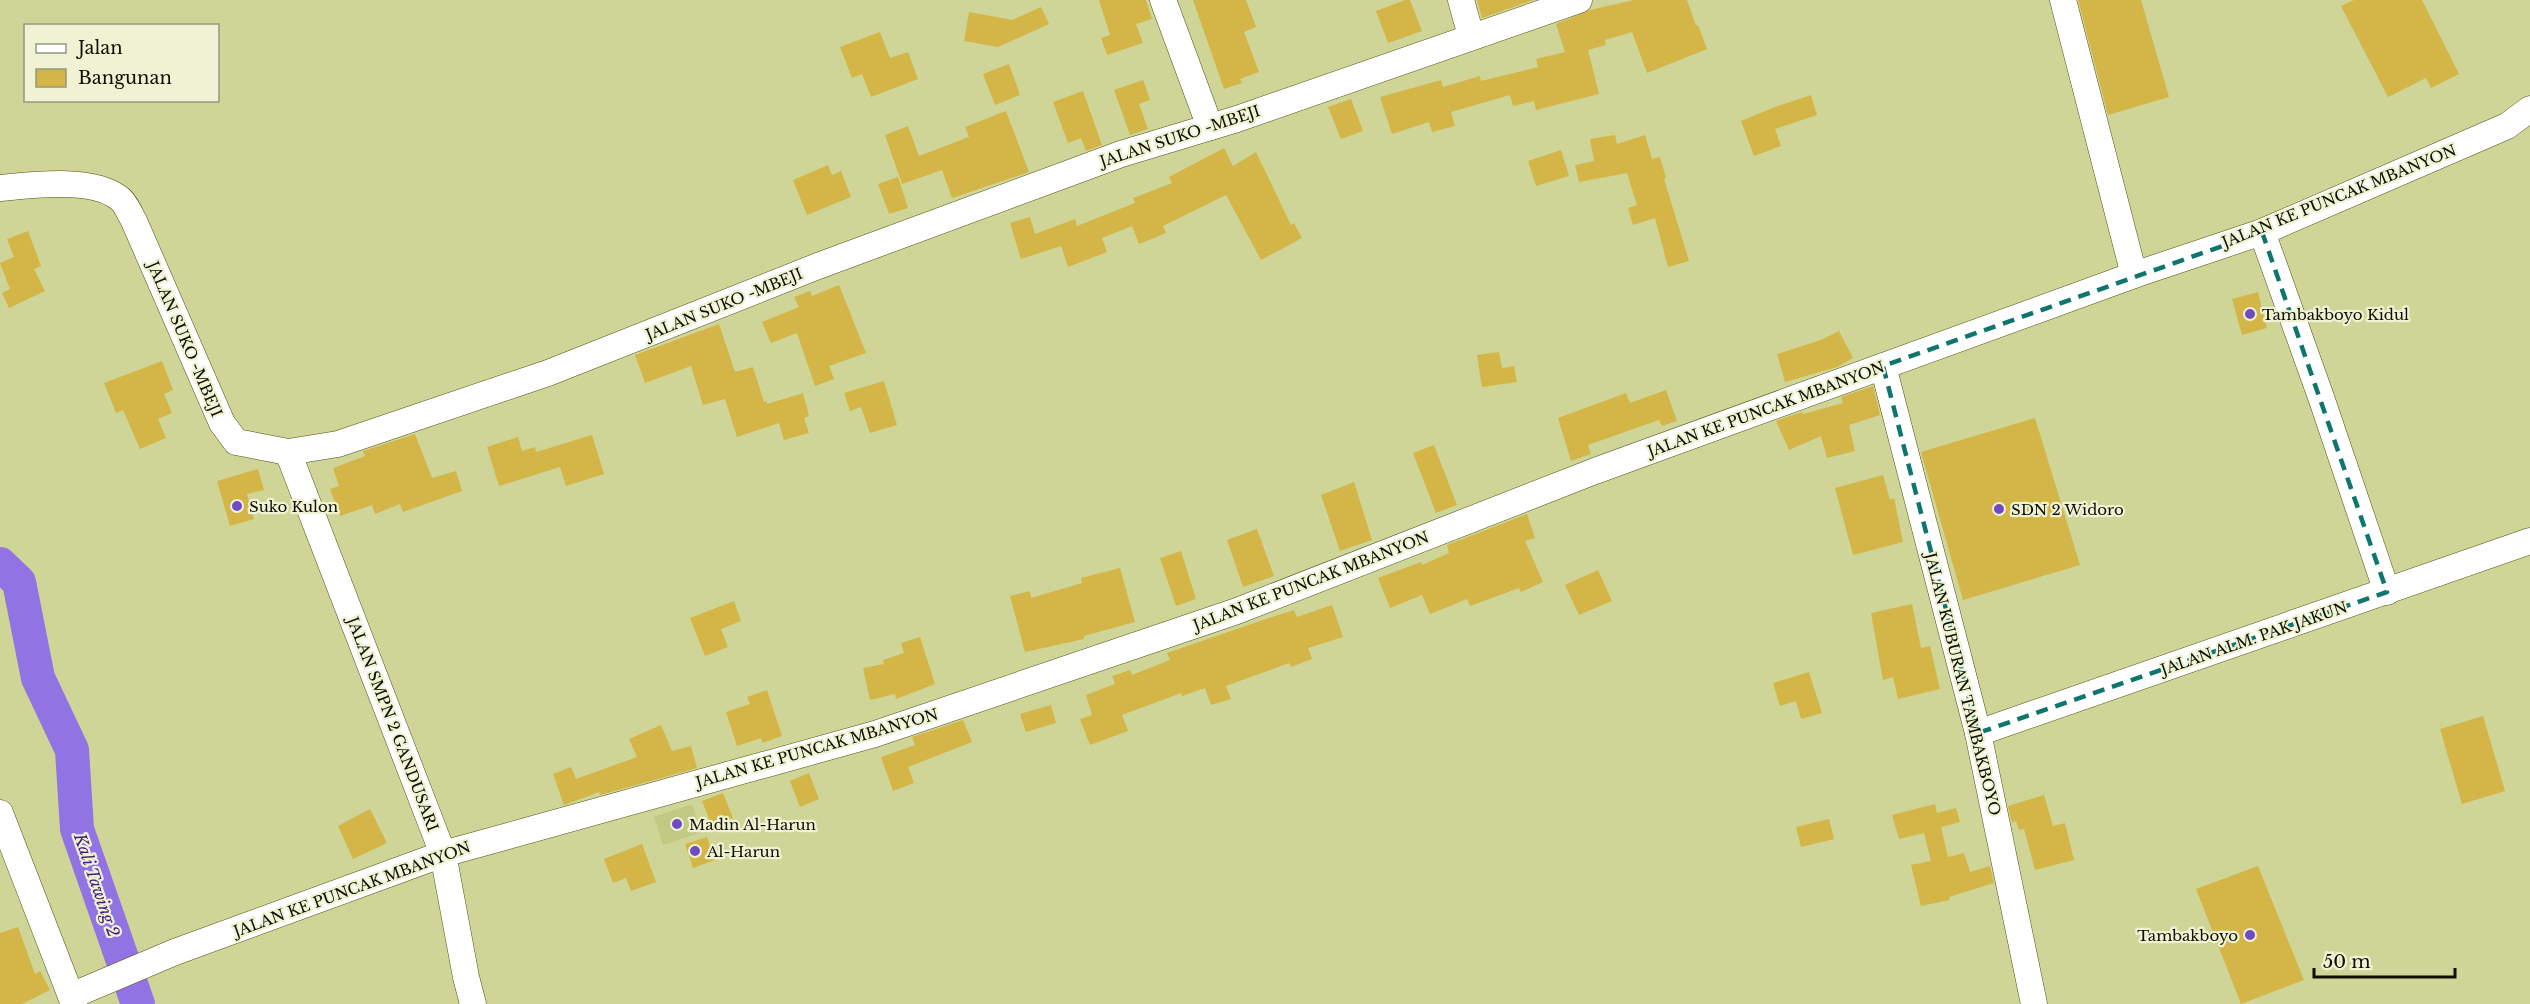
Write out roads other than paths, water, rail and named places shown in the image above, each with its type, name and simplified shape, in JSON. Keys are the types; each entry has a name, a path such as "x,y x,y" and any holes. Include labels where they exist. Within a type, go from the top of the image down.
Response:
{"street":[{"path":"1163,0 1210,127"},
{"path":"1461,0 1471,36"},
{"name":"JALAN SUKO -MBEJI","path":"0,188 36,185 91,186 120,198 148,251 222,423 236,442 288,452 338,444 548,373 818,266 1121,154 1210,127 1579,0"},
{"path":"2063,0 2134,275"},
{"name":"JALAN KE PUNCAK MBANYON","path":"78,997 175,952 443,854 886,730 1237,610 1596,471 2134,275 2262,232 2507,126 2530,109"},
{"path":"2262,232 2387,592"},
{"name":"JALAN KUBURAN TAMBAKBOYO","path":"1883,366 1978,733 2034,1004"},
{"name":"JALAN SMPN 2 GANDUSARI","path":"288,452 443,854 473,1004"},
{"name":"JALAN ALM. PAK JAKUN","path":"1978,733 2530,541"},
{"path":"0,813 78,997"}],"waterway":[{"name":"Kali Tawing 2","path":"0,564 19,582 38,678 72,750 77,829 138,1004"}],"place":[{"name":"Tambakboyo Kidul","path":"2250,314"},
{"name":"Suko Kulon","path":"237,506"},
{"name":"SDN 2 Widoro","path":"1999,509"},
{"name":"Madin Al-Harun","path":"677,824"},
{"name":"Al-Harun","path":"695,851"},
{"name":"Tambakboyo","path":"2250,935"}]}
